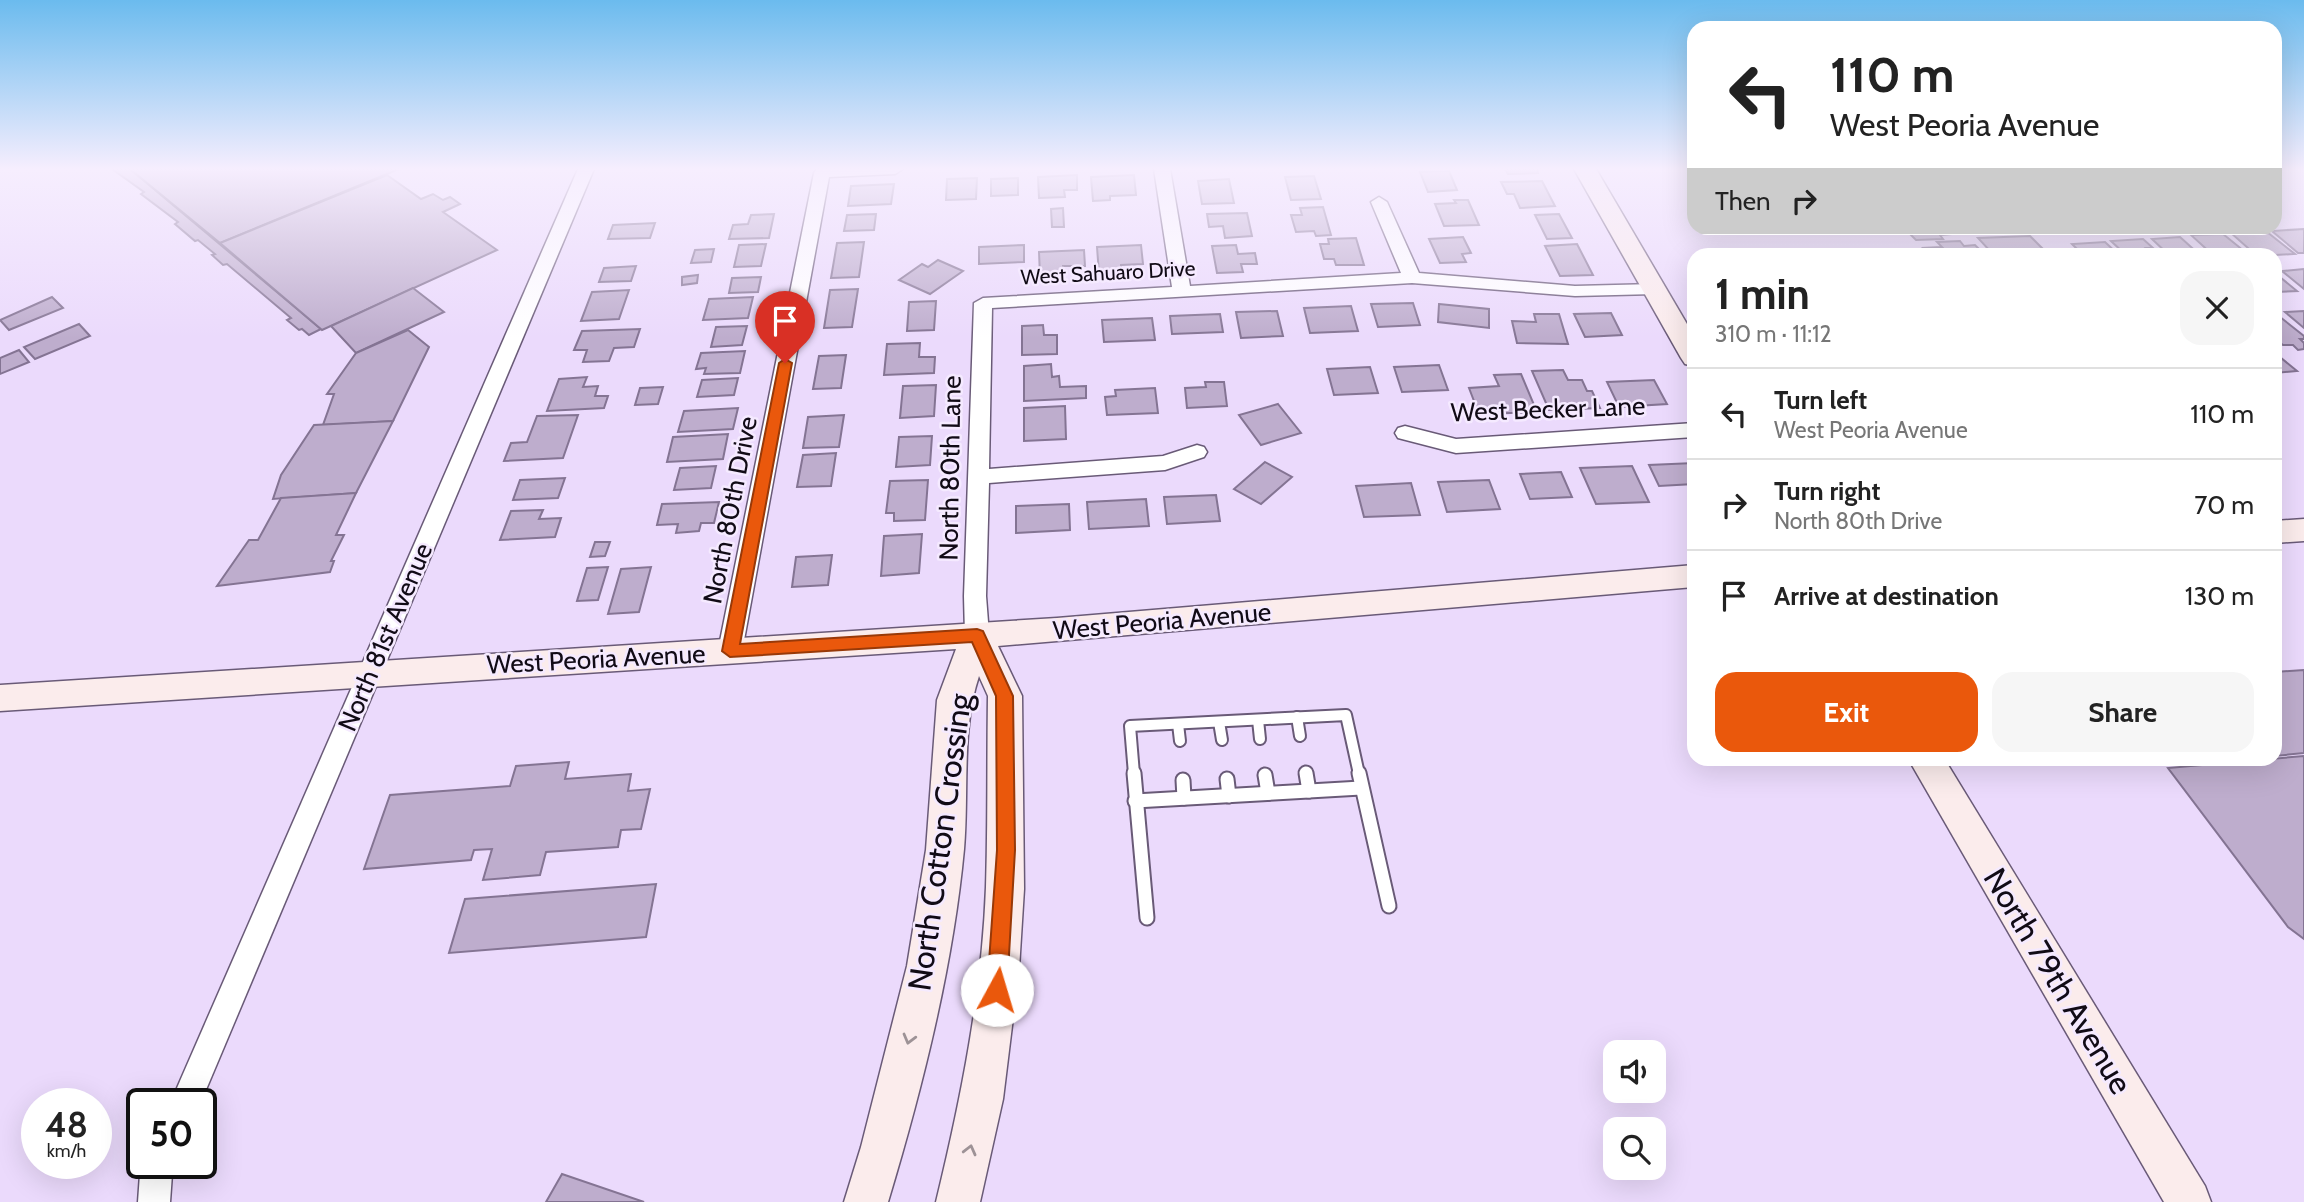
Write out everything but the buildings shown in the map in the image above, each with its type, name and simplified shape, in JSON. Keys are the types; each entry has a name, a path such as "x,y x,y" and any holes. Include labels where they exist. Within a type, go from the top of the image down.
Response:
{"main road":[{"path":"1618,225 1687,346"},
{"path":"2282,532 2304,530"},
{"name":"West Peoria Avenue","path":"0,698 977,635 1687,577"},
{"name":"North Cotton Crossing","path":"866,1202 883,1147 927,966 945,850 954,701 977,635"},
{"name":"North Cotton Crossing","path":"958,1202 982,1099 999,969 1005,889 1005,696 977,635"},
{"name":"North 79th Avenue","path":"1931,766 2189,1202"}],"street":[{"name":"North 81st Avenue","path":"192,1088 562,225"},
{"name":"North 80th Drive","path":"730,651 812,225"},
{"path":"1172,225 1182,292"},
{"path":"1389,225 1412,278"},
{"name":"West Sahuaro Drive","path":"983,303 1412,278 1575,291 1655,289"},
{"name":"North 80th Lane","path":"977,635 975,596 983,303"},
{"name":"West Becker Lane","path":"1405,433 1456,446 1687,430"},
{"path":"978,477 1165,463 1197,452"},
{"path":"154,1202 156,1179"}],"lane":[{"path":"1147,918 1130,726 1297,717 1346,715 1389,906"},
{"path":"1297,717 1300,736"},
{"path":"1258,720 1260,739"},
{"path":"1219,722 1222,740"},
{"path":"1178,724 1180,741"},
{"path":"1306,773 1309,791"},
{"path":"1265,775 1268,793"},
{"path":"1227,779 1229,796"},
{"path":"1183,780 1184,798"},
{"path":"1135,801 1361,788"}],"route":[{"path":"785,363 730,651 977,635 1005,696 1005,889 997,990"}]}
